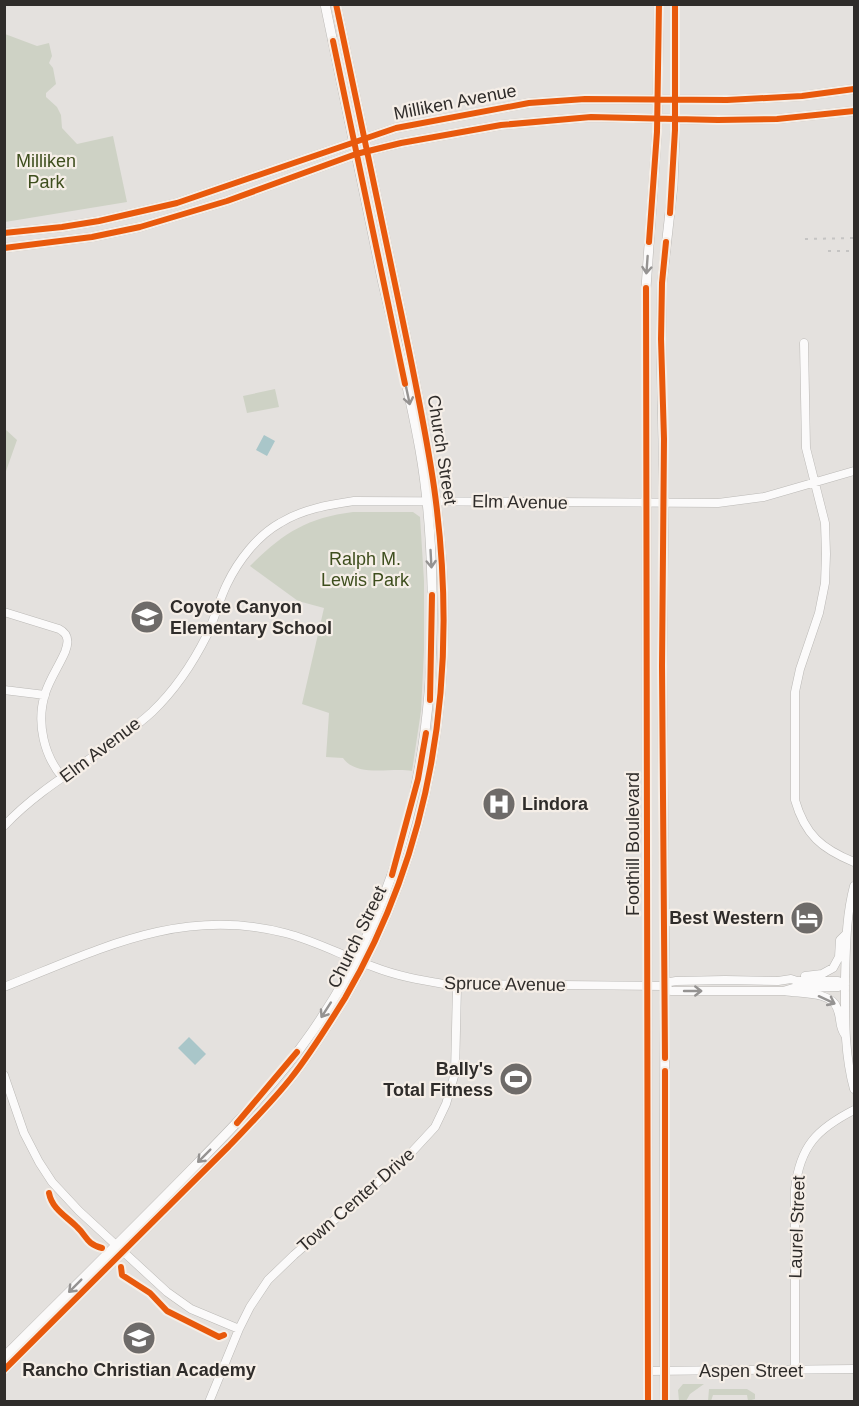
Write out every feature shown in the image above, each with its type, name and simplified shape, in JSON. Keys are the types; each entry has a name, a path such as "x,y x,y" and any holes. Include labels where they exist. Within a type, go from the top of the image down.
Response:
{"main road":[{"name":"Church Street","path":"325,4 431,501"},
{"name":"Church Street","path":"4,1370 246,1115 313,1030 360,962 398,859 423,780 432,656 431,501 424,422 336,4"},
{"name":"Foothill Boulevard","path":"648,1401 647,273 658,118 658,4"},
{"name":"Foothill Boulevard","path":"665,1401 662,283 673,185 675,4"},
{"name":"Milliken Avenue","path":"4,233 93,222 177,203 364,138 396,129 529,103 577,99 772,98 855,89"},
{"name":"Milliken Avenue","path":"4,248 92,237 140,227 227,201 356,154 434,136 501,124 591,117 675,120 777,119 855,111"},
{"name":"Church Street","path":"4,1357 120,1248"}],"street":[{"path":"804,343 806,448 825,523 826,554 825,583 819,613 800,669 795,692 795,800 799,815 808,831 820,844 839,856 855,862"},
{"name":"Elm Avenue","path":"4,826 24,805 151,712 180,680 195,657 208,632 226,585 235,570 257,542 279,523 308,510 354,501 718,503 742,501 855,471"},
{"path":"4,612 59,629 65,632 67,637 68,645 45,695 42,732 51,761 63,778"},
{"path":"4,690 45,695"},
{"path":"855,886 846,934 845,984 845,1036 848,1063 855,1089"},
{"name":"Spruce Avenue","path":"4,987 140,935 191,926 236,926 283,933 313,941 360,962 412,979 457,986 665,986 676,981 792,979 838,981 845,984"},
{"path":"792,979 822,974 834,968 839,957 840,940 846,934"},
{"name":"Spruce Avenue","path":"665,986 671,991 783,991 793,988 838,987 845,984"},
{"name":"Town Center Drive","path":"209,1401 239,1329 259,1293 280,1267 410,1154 435,1127 446,1104 455,1073 457,986"},
{"path":"783,991 820,996 834,1002 838,1010 839,1027 845,1036"},
{"path":"4,1075 24,1133 52,1182 79,1211 166,1292 191,1309 239,1329"},
{"name":"Laurel Street","path":"795,1370 796,1175 806,1149 820,1131 855,1110"},
{"name":"Aspen Street","path":"648,1371 855,1369"}],"green space":[{"name":"Milliken Park","path":"5,34 37,46 49,43 52,56 49,63 53,68 56,84 46,93 46,97 57,107 61,115 62,128 77,144 113,136 127,202 5,222"},
{"path":"275,389 279,407 247,413 243,396"},
{"path":"5,429 17,440 5,474"},
{"name":"Ralph M. Lewis Park","path":"353,512 413,512 420,517 424,581 424,651 421,711 412,771 365,770 349,764 343,758 326,757 329,713 302,704 324,608 298,601 250,566 284,536 296,529 322,518"},
{"path":"683,1384 704,1384 690,1394 686,1401 679,1401 678,1390"},
{"path":"709,1389 747,1389 755,1394 755,1399 748,1401 747,1395 713,1395 711,1401 708,1401"}],"water":[{"path":"264,435 275,441 267,456 256,450"},
{"path":"189,1037 206,1054 195,1065 178,1048"}],"railway":[{"path":"805,239 854,238"},
{"path":"828,251 854,251"}],"cycle path":[{"path":"4,1370 229,1146 284,1087 345,998 376,938 401,877 420,814 433,750 441,686 444,620 441,554 434,487 421,411 336,4"},
{"path":"649,242 657,132 659,4"},
{"path":"670,213 675,130 675,4"},
{"path":"333,41 405,384"},
{"path":"4,233 99,221 177,203 396,128 529,103 585,99 727,100 802,96 854,89"},
{"path":"4,248 92,237 140,227 227,201 356,154 401,143 501,125 591,117 777,119 854,111"},
{"path":"665,1058 662,666 664,439 661,339 662,283 666,242"},
{"path":"646,288 648,1402"},
{"path":"430,700 432,595"},
{"path":"392,875 418,779 426,733"},
{"path":"237,1123 297,1052"},
{"path":"665,1071 665,1402"},
{"path":"49,1193 53,1204 60,1212 90,1242 102,1248"},
{"path":"121,1267 122,1275 150,1293 167,1311 219,1337 224,1335"}],"place":[{"name":"Coyote Canyon Elementary School","path":"147,617"},
{"name":"Lindora","path":"499,804"},
{"name":"Best Western","path":"807,918"},
{"name":"Bally's Total Fitness","path":"516,1079"},
{"name":"Rancho Christian Academy","path":"139,1338"}]}
